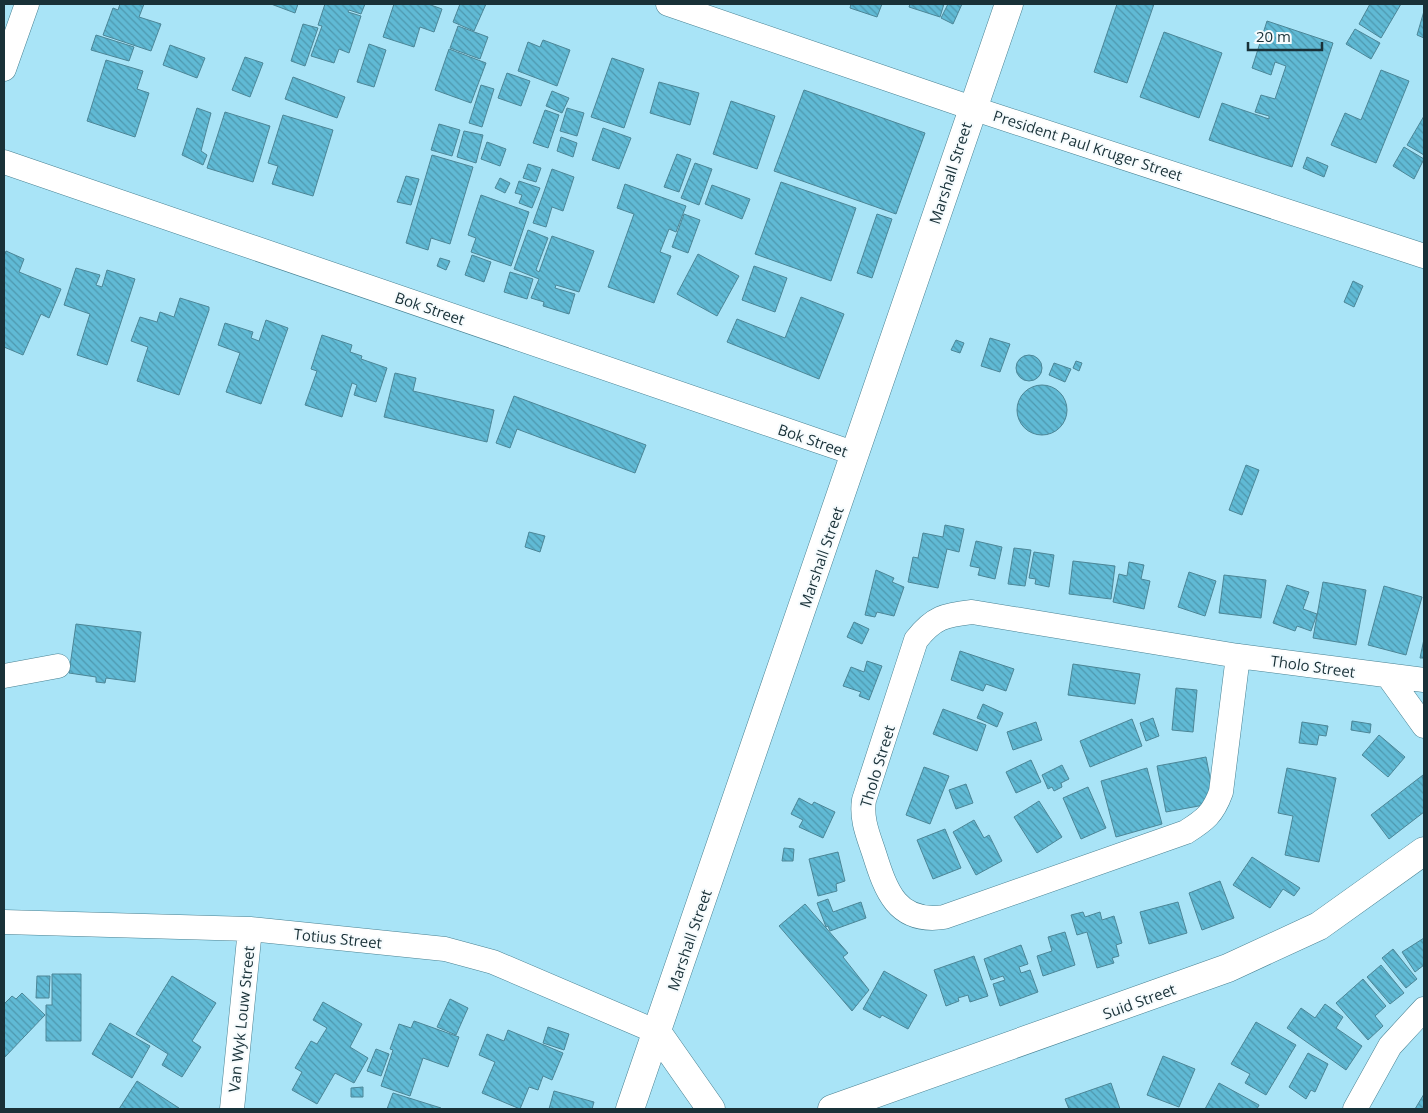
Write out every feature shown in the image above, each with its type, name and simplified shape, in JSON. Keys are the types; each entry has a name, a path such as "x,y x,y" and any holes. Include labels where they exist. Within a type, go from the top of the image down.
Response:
{"street":[{"path":"4,69 27,4"},
{"name":"President Paul Kruger Street","path":"668,4 972,108 1424,256"},
{"name":"Marshall Street","path":"630,1109 1009,4"},
{"name":"Bok Street","path":"4,162 856,454"},
{"name":"Tholo Street","path":"1238,656 1221,792 1215,809 1204,820 1186,832 944,918 927,920 908,913 894,901 885,886 862,812 916,640 927,626 945,615 972,612 1238,656 1424,680"},
{"path":"4,676 58,666"},
{"path":"1388,676 1424,726"},
{"name":"Suid Street","path":"832,1109 1228,968 1319,926 1424,851"},
{"name":"Totius Street","path":"4,922 250,929 445,950 493,962 657,1032"},
{"name":"Van Wyk Louw Street","path":"232,1109 250,929"},
{"path":"1355,1109 1390,1046 1424,1009"},
{"path":"657,1032 711,1109"}],"building":[{"path":"120,4 144,4 139,17 161,24 151,51 103,35 113,8 118,10"},
{"path":"271,4 298,4 295,13"},
{"path":"325,4 365,4 361,14 349,10 348,12 361,16 349,53 339,49 334,63 311,56 322,26 318,25"},
{"path":"394,4 428,4 442,9 434,32 420,27 414,47 383,37"},
{"path":"460,4 486,4 474,31 453,22"},
{"path":"851,4 882,4 877,17 850,8"},
{"path":"910,4 944,4 940,17 909,7"},
{"path":"948,4 962,4 953,24 941,18"},
{"path":"1117,4 1154,4 1127,83 1094,72"},
{"path":"1370,4 1401,4 1381,38 1359,24"},
{"path":"1424,11 1424,38 1417,35"},
{"path":"1267,21 1333,43 1292,167 1209,140 1222,103 1269,119 1269,116 1255,112 1261,95 1275,99 1286,66 1275,62 1271,75 1252,68"},
{"path":"303,24 318,28 305,66 291,61"},
{"path":"458,26 488,37 480,59 450,48"},
{"path":"1355,29 1380,43 1371,59 1346,44"},
{"path":"1164,32 1222,53 1199,118 1140,97"},
{"path":"96,35 134,47 129,61 91,50"},
{"path":"543,40 570,50 557,86 518,71 528,42 540,47"},
{"path":"369,44 386,50 374,87 357,82"},
{"path":"170,45 205,58 197,78 163,65"},
{"path":"449,49 486,63 471,103 435,90"},
{"path":"245,57 263,63 250,97 232,90"},
{"path":"612,58 644,69 624,128 591,117"},
{"path":"106,60 143,71 137,89 149,93 135,137 87,121"},
{"path":"1381,70 1409,81 1376,163 1331,145 1345,113 1361,120"},
{"path":"507,73 530,81 521,106 498,98"},
{"path":"293,77 345,97 337,118 285,99"},
{"path":"659,82 699,93 690,125 650,113"},
{"path":"481,85 494,89 482,127 469,123"},
{"path":"804,90 925,133 896,214 774,171"},
{"path":"552,91 569,98 562,113 546,106"},
{"path":"731,101 775,116 757,169 713,154"},
{"path":"197,108 211,113 201,151 207,155 203,165 182,155"},
{"path":"567,108 584,113 577,136 560,131"},
{"path":"545,110 559,115 548,148 533,143"},
{"path":"225,112 270,126 253,182 207,168"},
{"path":"283,115 333,130 313,196 272,184 278,166 268,163"},
{"path":"1424,116 1424,155 1407,145"},
{"path":"439,124 460,130 452,156 431,150"},
{"path":"603,128 631,138 619,169 592,160"},
{"path":"464,131 483,135 476,163 457,157"},
{"path":"561,137 577,143 573,157 557,151"},
{"path":"487,142 506,149 500,166 481,159"},
{"path":"1404,147 1424,159 1414,179 1393,166"},
{"path":"677,154 691,159 679,192 664,187"},
{"path":"432,155 473,167 450,244 431,238 428,250 406,243"},
{"path":"1307,157 1328,166 1324,177 1303,168"},
{"path":"695,163 712,169 699,205 681,198"},
{"path":"528,164 541,168 536,182 523,178"},
{"path":"552,169 574,177 563,211 552,207 546,227 533,223"},
{"path":"406,176 419,179 411,205 397,202"},
{"path":"500,178 510,183 505,193 495,188"},
{"path":"519,181 540,188 532,208 519,203 522,195 515,193"},
{"path":"781,182 856,208 831,281 755,254"},
{"path":"625,184 686,206 676,232 669,229 660,252 671,256 654,303 608,287 634,214 617,208"},
{"path":"712,185 750,199 742,219 705,204"},
{"path":"481,195 529,212 511,266 471,252 476,238 468,235"},
{"path":"684,214 700,220 688,253 672,247"},
{"path":"877,214 892,219 872,278 857,273"},
{"path":"528,230 548,238 536,270 539,272 552,236 594,251 579,292 556,285 555,288 575,294 569,314 543,306 544,302 531,298 539,279 514,269"},
{"path":"6,251 24,259 19,272 61,289 49,318 41,314 23,355 4,347 4,256"},
{"path":"698,254 739,276 717,316 677,294"},
{"path":"472,255 491,262 484,282 465,275"},
{"path":"440,258 450,261 446,270 437,266"},
{"path":"754,266 787,278 775,312 742,300"},
{"path":"76,268 100,275 96,285 102,287 107,270 135,279 107,365 77,355 90,314 64,305"},
{"path":"510,272 533,279 527,299 504,292"},
{"path":"1353,281 1363,286 1354,307 1344,302"},
{"path":"801,297 844,314 819,379 727,342 737,319 785,338"},
{"path":"180,298 209,307 209,310 179,395 137,381 148,347 131,341 140,317 157,322 160,312 174,317"},
{"path":"266,320 288,328 261,404 226,392 240,353 218,345 225,323 253,332 251,338 259,341"},
{"path":"322,335 352,345 350,352 362,356 361,359 387,368 376,402 354,395 357,385 352,383 342,417 305,405 317,371 311,369"},
{"path":"990,338 1010,344 1000,372 981,366"},
{"path":"956,340 964,343 960,353 951,350"},
{"path":"1029,355 1038,359 1042,368 1038,377 1029,381 1020,377 1016,368 1020,359"},
{"path":"1076,361 1082,363 1079,371 1073,368"},
{"path":"1054,363 1071,369 1065,382 1049,375"},
{"path":"395,373 416,378 413,391 494,410 487,442 384,417"},
{"path":"1042,385 1056,389 1063,396 1067,410 1063,424 1056,431 1042,435 1028,431 1021,424 1017,410 1021,396 1028,389"},
{"path":"514,396 646,445 635,473 517,429 510,448 496,443"},
{"path":"1246,465 1259,470 1242,515 1229,510"},
{"path":"945,525 964,529 959,552 947,549 938,588 908,582 913,557 918,558 923,533 943,537"},
{"path":"529,532 545,536 540,552 525,547"},
{"path":"976,541 1002,547 995,579 978,575 980,568 970,566"},
{"path":"1014,548 1031,550 1025,586 1008,584"},
{"path":"1034,552 1054,555 1049,587 1035,584 1036,579 1029,578"},
{"path":"1073,561 1115,566 1111,599 1069,594"},
{"path":"1129,562 1144,565 1141,579 1150,581 1144,609 1113,602 1119,574 1127,576"},
{"path":"876,570 894,578 892,582 904,587 894,616 877,612 875,617 865,615"},
{"path":"1189,572 1216,581 1205,616 1178,607"},
{"path":"1224,575 1266,580 1261,618 1219,613"},
{"path":"1323,582 1366,590 1356,645 1313,638"},
{"path":"1287,585 1309,592 1303,609 1317,614 1311,631 1297,626 1295,631 1273,623"},
{"path":"1384,586 1422,597 1406,655 1368,645"},
{"path":"854,622 869,629 862,644 847,637"},
{"path":"76,624 141,632 135,682 106,678 105,683 96,682 96,677 69,673"},
{"path":"1424,639 1424,658 1420,658"},
{"path":"960,651 1014,669 1006,691 986,684 983,691 951,680"},
{"path":"867,661 882,666 869,700 859,696 861,692 843,686 851,667 864,672"},
{"path":"1073,664 1140,674 1135,704 1068,695"},
{"path":"1176,688 1197,690 1193,732 1172,730"},
{"path":"983,704 1003,713 997,727 977,718"},
{"path":"943,709 986,725 977,751 933,734"},
{"path":"1153,718 1159,736 1146,741 1140,723"},
{"path":"1132,719 1142,746 1090,767 1080,741"},
{"path":"1352,721 1371,724 1370,733 1351,730"},
{"path":"1036,722 1042,740 1013,750 1007,732"},
{"path":"1302,722 1328,726 1326,736 1319,735 1317,745 1299,743"},
{"path":"1379,735 1405,757 1388,777 1362,755"},
{"path":"1206,757 1215,803 1166,812 1157,766"},
{"path":"1031,760 1041,782 1016,793 1006,772"},
{"path":"1062,765 1069,779 1061,783 1062,787 1054,791 1052,787 1048,789 1042,775"},
{"path":"924,767 949,776 930,824 906,815"},
{"path":"1147,768 1162,824 1116,837 1101,781"},
{"path":"1287,768 1336,778 1319,862 1285,855 1293,816 1278,813"},
{"path":"1423,775 1424,812 1389,839 1371,815"},
{"path":"966,784 973,803 956,809 949,790"},
{"path":"1088,787 1106,828 1081,839 1063,798"},
{"path":"799,798 812,805 814,802 835,812 823,838 799,827 803,820 791,814"},
{"path":"1039,801 1062,837 1037,853 1014,817"},
{"path":"974,820 984,838 989,835 1002,861 976,875 953,832"},
{"path":"945,829 961,868 933,879 917,840"},
{"path":"784,848 794,849 793,861 782,861"},
{"path":"838,852 845,881 836,884 837,891 818,896 809,859"},
{"path":"1252,857 1300,888 1294,896 1283,889 1270,908 1233,885"},
{"path":"1220,881 1234,918 1202,930 1189,893"},
{"path":"828,899 833,912 861,902 866,918 830,931 828,926 826,927 817,903"},
{"path":"1178,902 1187,933 1149,944 1140,912"},
{"path":"805,904 848,953 843,957 869,990 852,1011 779,926"},
{"path":"1083,912 1085,917 1100,912 1102,920 1114,916 1122,943 1116,945 1119,956 1112,958 1114,963 1097,968 1087,932 1077,935 1071,915"},
{"path":"1065,932 1075,965 1043,976 1037,956 1052,951 1048,937"},
{"path":"1424,938 1424,965 1415,972 1402,952"},
{"path":"1021,945 1028,964 1019,967 1021,973 1030,970 1038,992 1000,1006 993,984 1005,980 1003,976 991,980 984,959"},
{"path":"1393,949 1417,979 1406,988 1382,958"},
{"path":"974,956 988,996 970,1002 968,995 958,998 959,1001 946,1006 934,970"},
{"path":"1381,965 1404,993 1390,1004 1367,977"},
{"path":"884,971 927,995 908,1029 882,1015 880,1018 863,1009"},
{"path":"52,974 81,974 81,1041 46,1041 46,1005 52,1005"},
{"path":"37,976 50,976 49,998 36,998"},
{"path":"172,976 216,1003 192,1041 201,1047 182,1077 162,1065 168,1054 136,1034"},
{"path":"1363,979 1386,1006 1375,1016 1383,1026 1368,1040 1336,1003"},
{"path":"22,993 45,1015 4,1058 4,1004 12,996 16,999"},
{"path":"450,999 468,1008 456,1035 437,1027"},
{"path":"323,1002 362,1024 350,1047 368,1058 354,1083 335,1073 317,1104 292,1090 302,1072 295,1068 311,1041 317,1044 327,1028 313,1020"},
{"path":"1325,1004 1343,1017 1336,1028 1362,1046 1346,1070 1287,1028 1301,1008 1315,1018"},
{"path":"414,1021 459,1037 448,1067 423,1058 410,1096 381,1086 393,1050 390,1049 399,1024 411,1028"},
{"path":"1256,1022 1296,1045 1266,1095 1245,1083 1250,1074 1231,1064"},
{"path":"110,1023 150,1046 132,1078 92,1054"},
{"path":"548,1027 569,1034 564,1050 543,1043"},
{"path":"508,1030 563,1053 552,1080 543,1076 538,1090 529,1087 520,1109 482,1093 495,1062 479,1055 487,1034 504,1041"},
{"path":"376,1049 389,1054 381,1076 367,1071"},
{"path":"1308,1053 1328,1064 1315,1092 1311,1090 1306,1099 1289,1087"},
{"path":"1163,1056 1195,1069 1179,1107 1147,1095"},
{"path":"137,1081 179,1108 119,1109"},
{"path":"1111,1083 1120,1109 1069,1109 1065,1099"},
{"path":"1219,1083 1259,1105 1257,1109 1205,1109"},
{"path":"363,1087 363,1097 351,1097 351,1088"},
{"path":"554,1091 594,1102 592,1109 549,1109"},
{"path":"393,1093 441,1108 387,1109"},
{"path":"1424,1094 1424,1109 1415,1109"}]}
